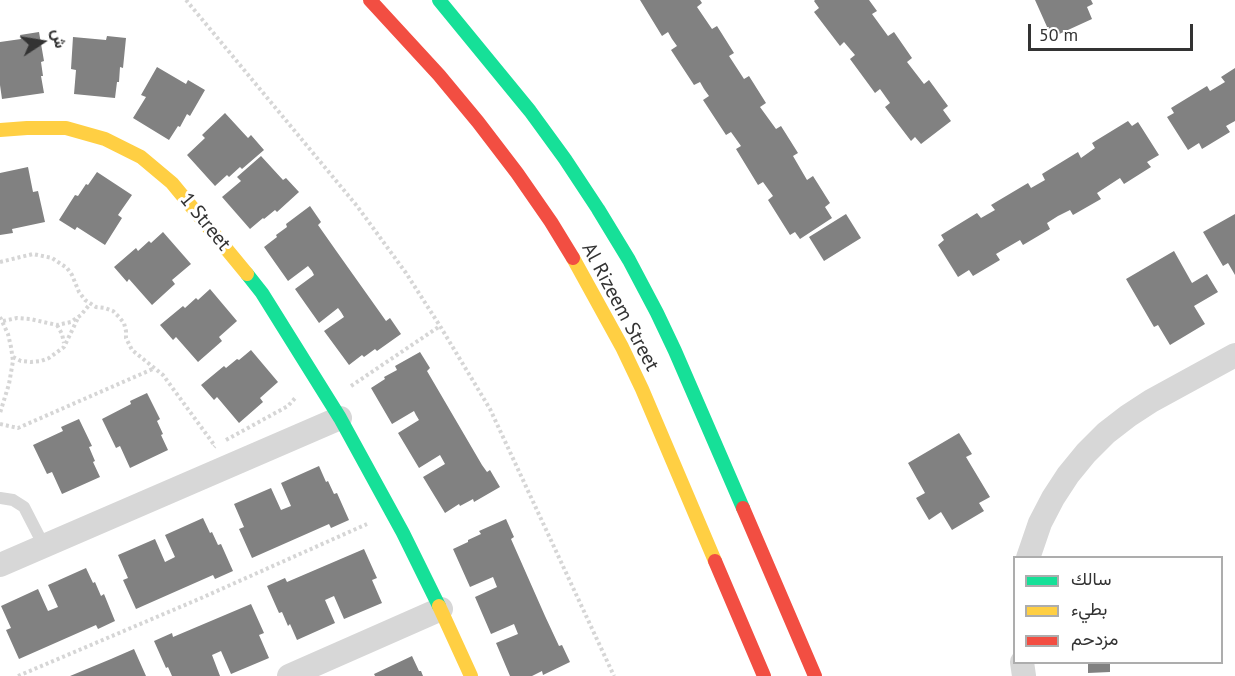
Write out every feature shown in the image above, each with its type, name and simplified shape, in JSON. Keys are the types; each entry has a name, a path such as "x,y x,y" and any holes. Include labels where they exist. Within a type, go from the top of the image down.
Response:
{"street":[{"name":"Al Rizeem Street","path":"370,0 439,75 478,122 518,174 584,276 642,389 764,676"},
{"name":"Al Rizeem Street","path":"439,0 537,120 598,209 629,260 675,351 814,676"},
{"name":"1 Street","path":"0,130 66,128 105,138 141,157 172,183 262,293 340,418 403,533 471,676"},
{"path":"1029,556 1053,498 1068,475 1106,433 1151,401 1235,355"},
{"path":"0,565 340,418"},
{"path":"289,676 441,609"}],"lane":[{"path":"0,498 12,500 24,507 44,546"}],"path":[{"path":"186,0 357,206 406,273 440,326 490,409 614,676"},
{"path":"0,262 33,254 52,258 67,268 85,300 96,307 113,311 119,317 124,323 126,338 132,350 163,375 215,446 196,455 206,476"},
{"path":"0,413 12,373 8,333 1,319 30,319 57,325 71,322 90,304"},
{"path":"12,357 21,361 41,361 50,358 64,345 79,316"},
{"path":"57,325 64,345"},
{"path":"349,388 440,326"},
{"path":"0,424 18,428 155,368"},
{"path":"18,676 371,522"}],"building":[{"path":"640,0 700,0 702,3 697,7 712,29 717,26 734,53 729,56 744,79 749,76 766,103 760,107 776,129 781,126 798,153 793,156 807,180 813,176 830,203 825,207 832,218 800,239 795,232 790,235 768,200 773,196 763,182 758,185 736,149 741,146 731,132 726,135 703,100 709,96 700,82 694,85 671,50 677,46 668,32 662,36"},
{"path":"815,0 869,0 877,11 872,14 888,36 894,32 912,58 907,62 924,84 929,80 948,106 943,110 951,121 921,144 915,137 911,141 885,107 890,103 880,89 875,93 850,59 855,55 844,42 840,46 814,12 819,8"},
{"path":"1035,0 1091,0 1093,4 1087,7 1092,19 1057,35 1054,27 1048,29"},
{"path":"39,32 44,61 41,62 43,76 41,76 44,93 2,99 0,42 21,39 20,35"},
{"path":"107,36 126,38 123,68 120,67 115,98 74,94 76,70 71,69 73,37 106,40"},
{"path":"157,67 186,84 188,80 205,90 190,116 187,114 169,140 133,118 146,97 141,95"},
{"path":"1235,68 1235,121 1226,126 1230,132 1202,149 1199,143 1188,150 1167,117 1174,113 1171,108 1207,86 1210,91 1225,82 1221,77"},
{"path":"225,113 248,138 251,135 264,150 242,169 240,167 229,177 227,175 215,186 187,155 205,138 202,135"},
{"path":"1128,121 1132,126 1138,122 1159,155 1147,162 1151,167 1124,184 1120,178 1097,193 1101,199 1073,215 1070,210 1058,216 1047,223 1050,229 1023,245 1020,240 996,254 1000,260 973,276 969,270 958,277 938,245 944,240 941,235 977,213 981,218 995,210 991,205 1028,183 1031,188 1045,180 1042,174 1078,152 1081,158 1095,148 1092,143"},
{"path":"261,156 283,180 286,178 299,192 277,212 275,210 250,229 222,197 241,181 237,177"},
{"path":"28,167 33,192 38,191 45,222 12,229 13,233 0,235 0,173"},
{"path":"97,172 132,195 118,215 122,218 105,245 77,227 75,230 59,220 75,195 78,196"},
{"path":"310,206 321,222 318,225 386,321 390,318 401,334 377,351 375,349 364,357 362,355 349,365 324,331 344,317 341,312 338,308 319,323 295,289 314,275 312,271 308,266 288,281 264,247 287,227 286,224"},
{"path":"846,214 861,238 824,261 809,237"},
{"path":"1235,214 1235,275 1228,263 1223,266 1203,232"},
{"path":"163,232 191,264 172,280 175,284 152,305 129,279 127,282 114,267 136,248 138,251"},
{"path":"1174,251 1192,283 1207,274 1218,292 1194,306 1205,324 1170,345 1158,325 1154,327 1126,279"},
{"path":"210,289 237,321 219,337 222,341 198,362 176,337 173,340 160,325 183,306 185,308 196,298 198,300"},
{"path":"251,350 278,382 260,398 263,402 239,423 217,397 214,400 201,385 224,366 226,368"},
{"path":"420,352 430,368 427,371 482,465 487,472 490,470 500,487 474,502 473,499 460,506 459,504 445,513 423,477 445,464 440,455 419,468 398,433 419,420 414,411 392,424 371,388 397,370 395,366"},
{"path":"147,393 160,419 157,421 168,450 130,468 120,446 116,448 102,419"},
{"path":"79,419 92,446 89,447 100,477 62,494 52,472 47,474 33,445 63,431 61,427"},
{"path":"959,433 972,454 966,457 990,497 979,503 984,511 952,530 941,512 929,520 916,498 925,493 908,463"},
{"path":"319,466 334,494 337,493 349,520 331,528 329,524 252,558 239,529 244,527 234,504 271,488 281,510 291,506 281,483"},
{"path":"203,518 218,545 221,544 233,571 215,579 213,575 136,609 123,580 128,578 118,555 155,539 165,562 175,557 165,535"},
{"path":"506,519 514,537 511,539 545,616 559,646 562,645 570,662 543,675 542,671 532,676 510,676 496,643 518,634 514,624 491,634 475,597 497,587 493,577 470,587 453,549 481,534 479,531"},
{"path":"364,549 377,578 372,580 382,603 344,619 334,596 325,600 335,623 297,640 282,612 279,613 267,586 285,578 287,582"},
{"path":"86,568 101,596 104,594 115,621 98,629 96,625 19,659 6,630 11,628 1,606 38,589 48,611 58,607 48,585"},
{"path":"251,604 264,633 259,635 269,658 231,674 221,651 212,655 220,676 172,676 154,641 172,633 173,637"},
{"path":"134,649 146,676 70,676 111,659"},
{"path":"412,656 423,676 375,676 374,674"},
{"path":"1088,664 1110,664 1110,672 1088,673"}],"traffic: fast":[{"path":"439,0 530,111 565,159 629,260 675,351 743,508"},
{"path":"247,274 262,293 340,418 403,533 439,606"}],"traffic: slow":[{"path":"0,130 66,128 105,139 141,157 172,183 247,274"},
{"path":"573,258 622,347 642,389 715,561"},
{"path":"439,606 471,676"}],"traffic: jam":[{"path":"370,0 439,75 478,122 517,173 573,258"},
{"path":"743,508 815,676"},
{"path":"715,561 764,676"}]}
